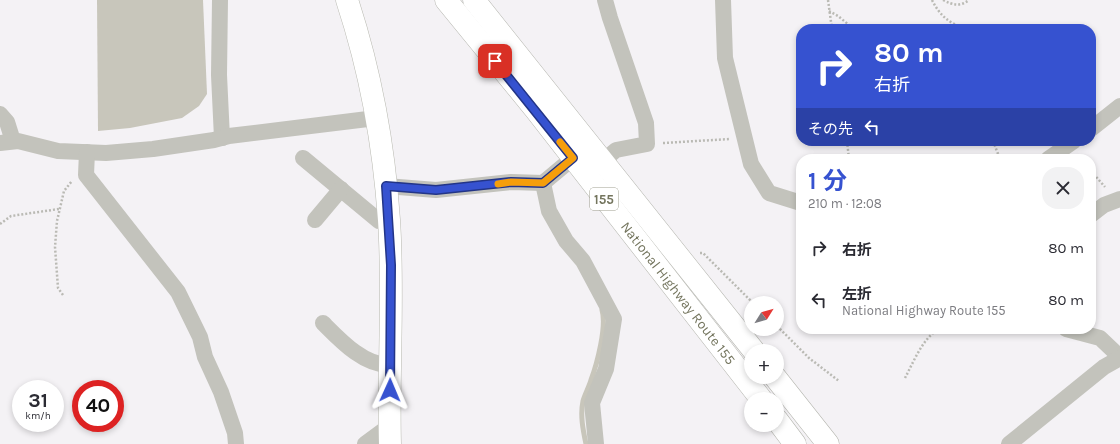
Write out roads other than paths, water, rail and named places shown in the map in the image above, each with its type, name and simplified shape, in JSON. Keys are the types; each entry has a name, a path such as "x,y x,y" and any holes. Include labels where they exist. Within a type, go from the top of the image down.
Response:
{"main road":[{"path":"347,0 369,79 386,186 391,265 389,437"},
{"name":"National Highway Route 155","path":"446,0 535,109 756,392"},
{"name":"National Highway Route 155","path":"474,0 604,161 748,344"},
{"path":"781,384 828,444"},
{"path":"784,429 795,444"}],"street":[{"path":"220,0 219,75 222,138"},
{"path":"604,161 616,150 647,144 646,123 610,18 606,0"},
{"path":"723,0 725,58 751,164 769,193 796,201"},
{"path":"1096,125 1120,106"},
{"path":"0,114 7,122 7,142 18,141 58,151 106,153 153,149 214,140 229,136 376,118"},
{"path":"1055,154 1067,146"},
{"path":"87,152 86,175 178,292 200,337 205,357 221,392 235,433 236,444"},
{"path":"303,158 379,221 389,220"},
{"path":"386,186 436,190 511,182 543,183 573,158"},
{"path":"543,183 549,211 566,241 583,261 614,319 606,369 592,404 596,444"},
{"path":"315,220 341,189"},
{"path":"1096,211 1104,205 1116,200"},
{"path":"323,323 345,346 359,355 384,365 390,364"},
{"path":"1009,444 1104,367 1120,357 1100,338 1085,334"},
{"path":"365,444 384,430 389,437"}],"waterway":[{"path":"586,444 582,422 582,406 601,345 603,325 602,310"}]}
